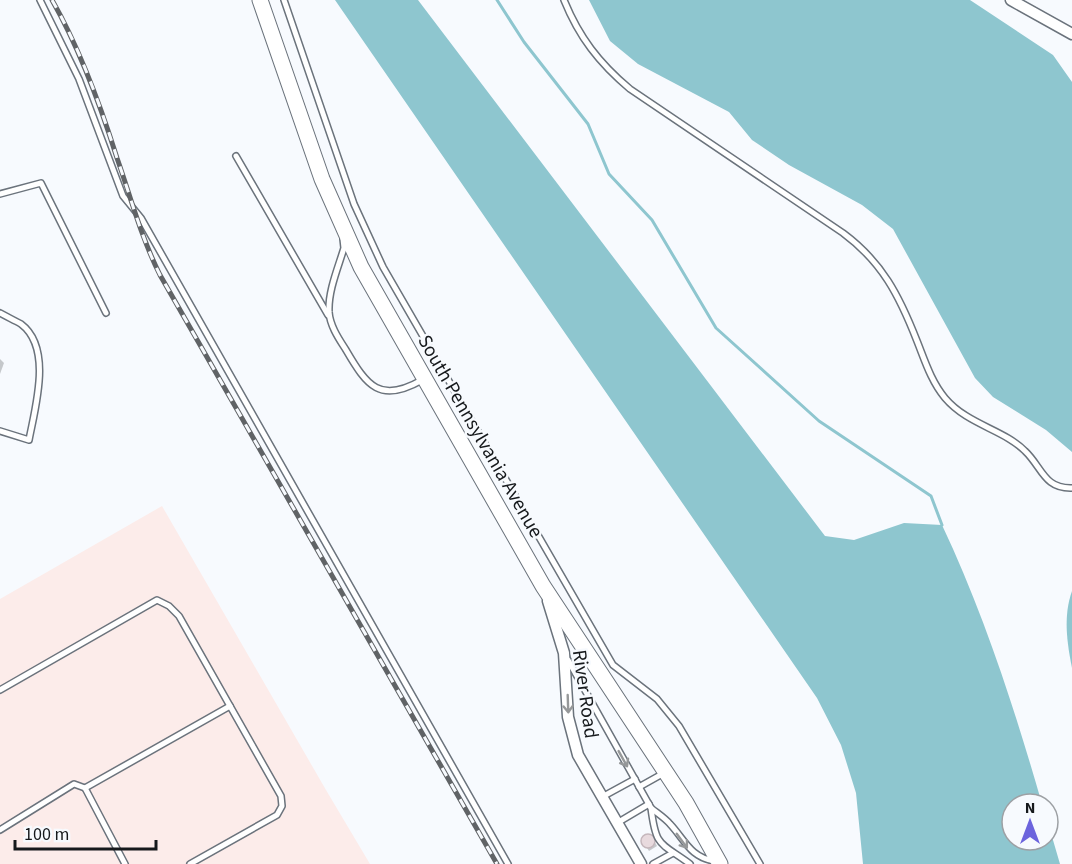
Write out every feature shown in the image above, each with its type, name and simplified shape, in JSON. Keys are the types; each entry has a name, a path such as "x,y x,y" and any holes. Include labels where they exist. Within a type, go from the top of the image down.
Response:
{"street":[{"name":"South Pennsylvania Avenue","path":"260,0 338,217 361,267 543,586 666,772 720,863"},
{"path":"1011,0 1072,34"},
{"name":"River Road","path":"543,586 564,653 568,717 578,755 641,864"}],"lane":[{"path":"40,0 79,79 123,196 141,218 508,864"},
{"path":"284,0 354,204 383,267 613,665 657,699 679,726 760,864"},
{"path":"564,0 585,44 612,75 843,233 872,256 895,291 928,371 945,398 969,418 1020,446 1048,481 1057,487 1072,488"},
{"path":"236,156 367,384 379,390 396,391 424,379"},
{"path":"0,194 40,183 106,313"},
{"path":"330,319 329,303 344,248 338,217"},
{"path":"0,313 23,326 34,345 42,368 29,440 0,431"},
{"path":"0,690 156,600 169,606 178,616 281,796 282,806 277,814 190,864"},
{"path":"564,653 650,806 671,825 687,848 696,855 720,863"},
{"path":"85,788 230,706"},
{"path":"639,787 666,772"},
{"path":"602,797 635,779"},
{"path":"0,830 74,783 85,788 125,864"},
{"path":"617,823 650,806"},
{"path":"650,806 654,832 662,847 690,864"},
{"path":"653,864 673,853"}],"shaded area":[{"path":"162,506 370,864 0,864 0,599"}],"water":[{"path":"335,0 418,0 825,536 854,540 904,523 942,525 972,593 998,663 1038,792 1000,792 1000,852 1056,852 1060,864 863,864 856,793 841,745 817,698"},
{"path":"589,0 970,0 1053,55 1072,82 1072,452 1046,430 993,397 975,378 893,229 862,205 789,165 752,140 729,112 638,64 610,41"},
{"path":"1072,591 1072,668 1067,639 1067,620"}],"building":[{"path":"648,834 653,836 655,841 653,846 648,848 643,846 641,841 643,836"}],"waterway":[{"path":"497,0 524,42 588,124 609,174 652,220 716,328 819,421 931,496 942,525"}],"railway":[{"path":"52,0 89,77 142,232 160,275 497,864"}]}
